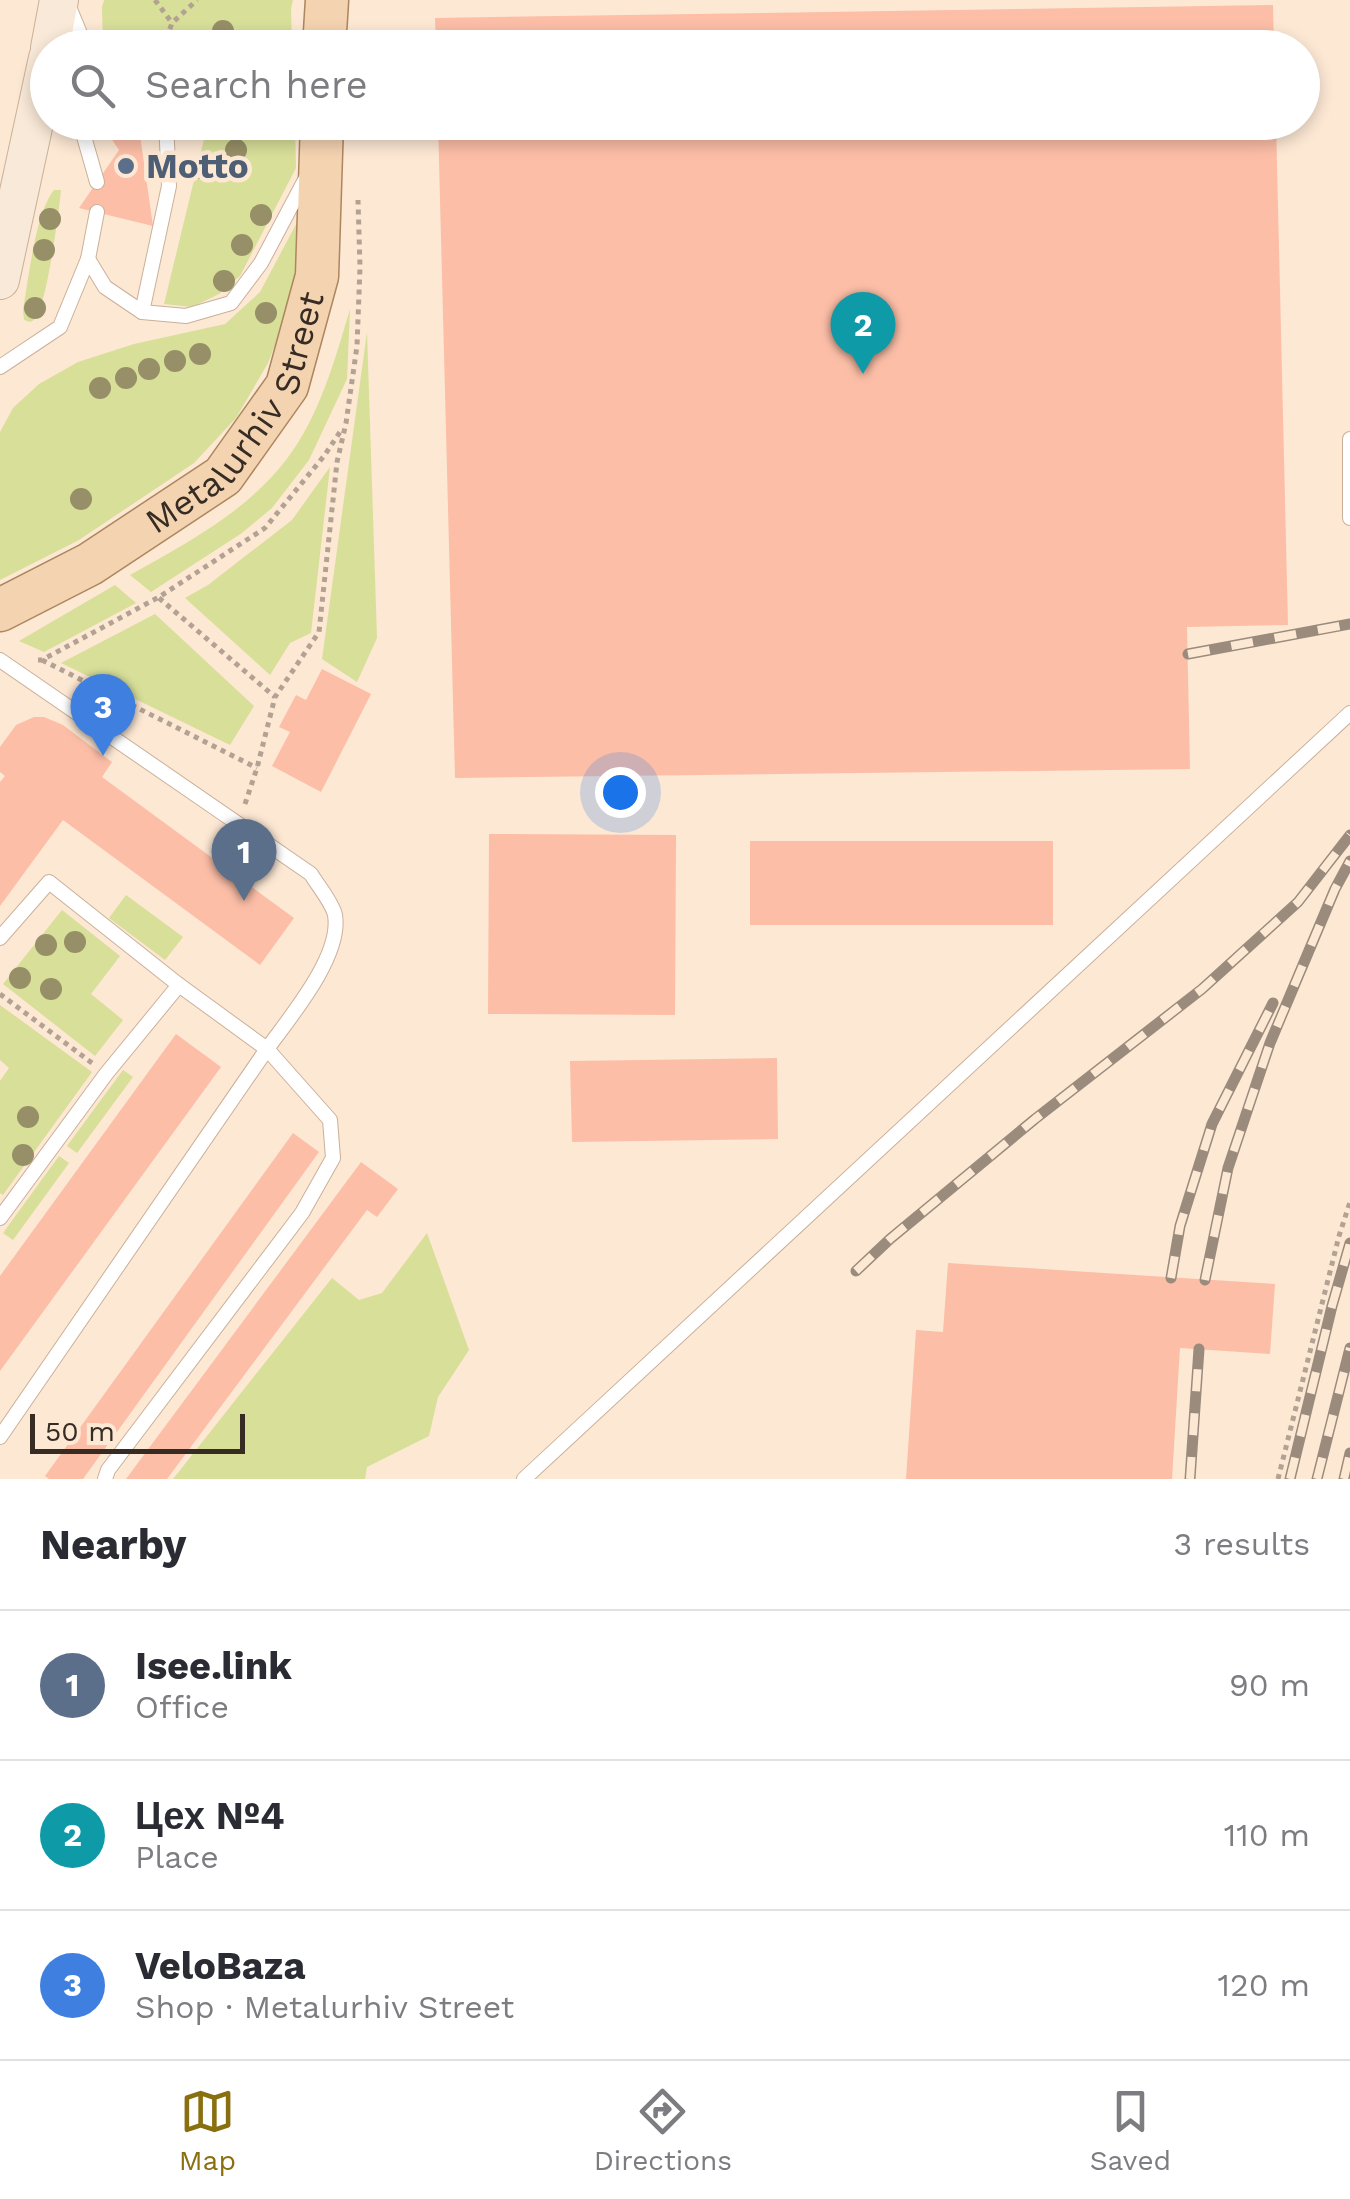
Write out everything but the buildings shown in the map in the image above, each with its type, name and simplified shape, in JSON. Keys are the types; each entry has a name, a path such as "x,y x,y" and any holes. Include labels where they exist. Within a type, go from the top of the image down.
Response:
{"main road":[{"path":"55,30 63,0"},
{"path":"325,30 327,0"},
{"path":"0,280 32,140"},
{"name":"Metalurhiv Street","path":"0,610 90,564 223,476 266,416 286,386 316,276 322,140"}],"lane":[{"path":"63,0 77,30"},
{"path":"85,140 96,182"},
{"path":"142,312 168,186 167,140"},
{"path":"88,259 105,287 142,312 186,316 231,303 261,263 321,140"},
{"path":"0,367 60,327 88,259 97,212"},
{"path":"1350,438 1350,518"},
{"path":"0,660 311,874 334,914 332,945 319,975 0,1437"},
{"path":"524,1479 1350,713"},
{"path":"0,938 49,882 179,985 268,1049 330,1120 333,1158 302,1213 105,1479"},
{"path":"2,1211 179,985"}],"path":[{"path":"156,0 172,23"},
{"path":"169,30 198,0"},
{"path":"239,822 258,768 275,697 319,632 337,462 356,346 358,196"},
{"path":"42,660 159,598 265,528 346,423"},
{"path":"159,598 275,697"},
{"path":"28,660 42,660 258,768"},
{"path":"0,994 106,1074"},
{"path":"1278,1479 1350,1202"}],"green space":[{"path":"104,0 293,0 292,30 103,30"},
{"path":"204,140 295,140 296,168 240,276 219,294 192,307 164,304"},
{"path":"54,190 61,190 52,256 40,308 30,322 24,320 23,309 30,264 42,214"},
{"path":"302,213 291,304 268,363 236,418 194,463 79,540 0,580 0,432 13,408 39,384 78,362 134,344 225,324 260,292"},
{"path":"350,309 347,379 309,460 272,508 242,533 151,592 130,575 234,511 270,479 298,443 317,407"},
{"path":"367,332 377,638 357,682 322,659"},
{"path":"330,467 311,633 290,643 270,675 185,598 208,585 292,520"},
{"path":"115,585 136,603 44,652 19,641"},
{"path":"155,614 254,706 230,745 61,663"},
{"path":"126,895 183,937 165,960 109,918"},
{"path":"62,910 120,956 91,994 123,1020 95,1056 3,984"},
{"path":"0,1005 92,1072 3,1195 0,1081 9,1068 0,1060"},
{"path":"123,1070 133,1077 77,1153 67,1146"},
{"path":"59,1156 69,1163 13,1240 3,1233"},
{"path":"427,1233 469,1350 438,1397 429,1436 367,1467 365,1479 173,1479 332,1278 359,1300 382,1293"}],"railway":[{"path":"1188,654 1350,624"},
{"path":"856,1271 1035,1119 1202,989 1298,902 1350,835"},
{"path":"1205,1280 1228,1168 1270,1043 1350,861"},
{"path":"1171,1278 1180,1226 1212,1124 1273,1003"},
{"path":"1290,1479 1350,1243"},
{"path":"1317,1479 1350,1348"},
{"path":"1190,1479 1199,1349"},
{"path":"1344,1479 1350,1453"}],"place":[{"name":"Motto","path":"126,166"},
{"name":"Цех №4","path":"863,374"},
{"name":"VeloBaza","path":"103,756"},
{"name":"Isee.link","path":"244,901"}]}
